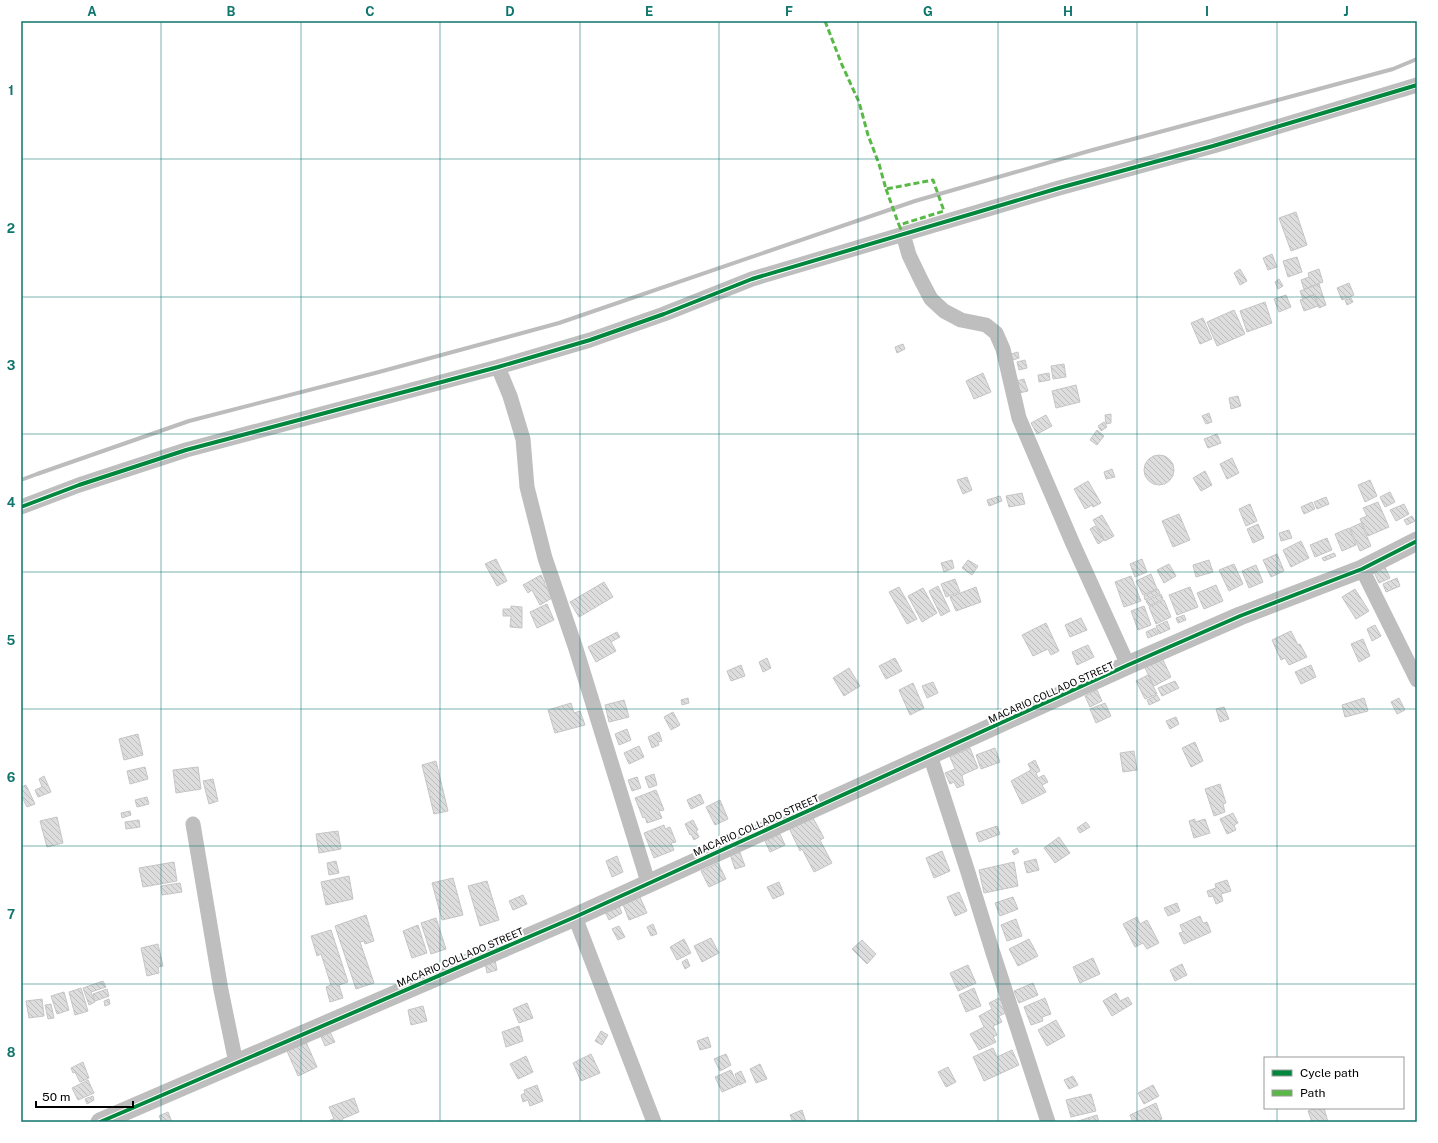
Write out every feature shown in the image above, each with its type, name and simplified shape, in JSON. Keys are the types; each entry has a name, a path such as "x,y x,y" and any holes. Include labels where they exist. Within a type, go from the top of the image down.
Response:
{"street":[{"path":"21,507 79,485 186,450 498,367 590,340 664,314 752,279 1066,186 1213,146 1417,86"},
{"path":"903,234 909,255 920,280 931,299 944,311 961,320 986,325 996,333 1003,349 1019,418 1073,544 1128,665"},
{"path":"498,367 510,396 522,439 527,487 545,558 576,649 648,882"},
{"name":"MACARIO COLLADO STREET","path":"100,1122 575,917 648,882 1128,665 1240,616 1362,569 1417,541"},
{"path":"1362,569 1417,680"},
{"path":"930,755 1048,1122"},
{"path":"193,824 221,990 236,1063"},
{"path":"575,917 654,1122"}],"building":[{"path":"1296,212 1307,245 1291,251 1279,218"},
{"path":"1272,254 1277,267 1268,270 1263,258"},
{"path":"1297,257 1302,272 1288,277 1283,261"},
{"path":"1240,269 1247,281 1240,285 1234,273"},
{"path":"1319,269 1323,282 1304,289 1301,280 1309,277 1308,273"},
{"path":"1279,279 1283,286 1278,289 1275,282"},
{"path":"1349,283 1354,295 1342,300 1337,288"},
{"path":"1319,284 1326,305 1319,308 1315,294 1303,299 1300,291"},
{"path":"1286,295 1291,307 1279,312 1274,299"},
{"path":"1314,295 1318,306 1304,311 1300,300"},
{"path":"1351,298 1353,302 1347,305 1345,300"},
{"path":"1265,302 1272,323 1247,332 1240,311"},
{"path":"1234,310 1245,334 1217,346 1207,322"},
{"path":"1203,318 1212,339 1200,344 1191,323"},
{"path":"903,344 905,349 897,353 895,347"},
{"path":"1018,352 1019,358 1013,360 1011,354"},
{"path":"1025,360 1027,368 1019,370 1017,362"},
{"path":"1064,364 1066,377 1053,379 1051,366"},
{"path":"983,373 991,392 974,399 966,381"},
{"path":"1049,373 1050,380 1039,382 1038,375"},
{"path":"1024,379 1028,391 1019,393 1016,381"},
{"path":"1076,385 1080,402 1056,408 1052,391"},
{"path":"1238,396 1241,406 1231,409 1229,398"},
{"path":"1209,413 1212,422 1206,424 1202,416"},
{"path":"1111,414 1111,423 1106,424 1105,415"},
{"path":"1046,415 1052,426 1037,434 1031,423"},
{"path":"1104,422 1107,427 1101,431 1098,426"},
{"path":"1097,430 1104,436 1097,445 1090,440"},
{"path":"1217,434 1221,443 1208,448 1204,439"},
{"path":"1159,455 1170,459 1174,470 1170,481 1159,485 1148,481 1144,470 1148,459"},
{"path":"1232,458 1239,473 1227,479 1220,464"},
{"path":"1112,469 1115,477 1106,479 1104,472"},
{"path":"1205,471 1212,485 1201,491 1193,478"},
{"path":"967,477 972,490 963,494 957,480"},
{"path":"1370,480 1377,496 1365,502 1358,485"},
{"path":"1088,481 1101,503 1093,507 1092,505 1085,509 1074,489"},
{"path":"1390,492 1395,502 1385,507 1380,497"},
{"path":"1022,493 1025,504 1009,507 1006,496"},
{"path":"1000,496 1002,501 989,506 987,500"},
{"path":"1326,497 1329,504 1317,509 1314,502"},
{"path":"1312,502 1315,509 1304,514 1301,507"},
{"path":"1378,502 1389,527 1368,536 1360,519 1367,516 1363,508"},
{"path":"1250,504 1257,521 1246,526 1239,509"},
{"path":"1404,504 1409,514 1396,521 1390,510"},
{"path":"1179,514 1190,540 1173,547 1162,521"},
{"path":"1102,515 1114,536 1105,541 1093,520"},
{"path":"1412,516 1415,521 1407,525 1404,520"},
{"path":"1361,523 1371,546 1360,551 1350,528"},
{"path":"1258,524 1264,538 1253,543 1247,529"},
{"path":"1095,526 1104,540 1098,544 1090,529"},
{"path":"1349,528 1356,545 1342,551 1335,534"},
{"path":"1289,530 1292,538 1281,541 1279,533"},
{"path":"1327,538 1332,550 1315,557 1310,545"},
{"path":"1301,541 1309,558 1291,567 1283,550"},
{"path":"1334,553 1336,556 1324,561 1322,558"},
{"path":"1277,554 1284,571 1271,577 1263,560"},
{"path":"496,559 507,581 497,586 485,564"},
{"path":"1142,559 1147,572 1135,577 1130,564"},
{"path":"952,560 954,568 944,572 941,563"},
{"path":"968,560 978,566 972,575 962,568"},
{"path":"1209,560 1213,572 1196,577 1193,565"},
{"path":"1169,564 1176,576 1164,583 1157,570"},
{"path":"1234,564 1243,584 1229,591 1219,570"},
{"path":"1256,565 1263,582 1249,588 1242,571"},
{"path":"1384,565 1390,578 1379,583 1373,570"},
{"path":"1151,574 1157,589 1143,595 1136,581"},
{"path":"541,575 552,598 540,605 532,590 528,593 523,585"},
{"path":"1131,576 1141,601 1124,607 1115,582"},
{"path":"1397,578 1400,586 1386,592 1383,584"},
{"path":"955,579 960,592 946,597 941,584"},
{"path":"604,582 613,597 579,617 570,602"},
{"path":"1216,585 1223,601 1204,609 1197,593"},
{"path":"938,586 950,611 941,616 929,591"},
{"path":"899,587 917,619 907,624 889,592"},
{"path":"976,587 981,602 956,611 950,597"},
{"path":"1190,587 1198,607 1177,615 1169,595"},
{"path":"923,588 937,613 922,622 908,596"},
{"path":"1158,589 1160,593 1145,600 1144,596"},
{"path":"1355,589 1369,611 1356,619 1342,597"},
{"path":"1161,594 1163,599 1149,606 1146,601"},
{"path":"1164,600 1171,617 1156,624 1149,607"},
{"path":"547,604 554,620 537,628 530,612"},
{"path":"511,606 522,607 522,628 510,627 511,616 503,616 503,609 511,609"},
{"path":"1144,606 1151,625 1138,630 1131,611"},
{"path":"1184,615 1186,620 1178,623 1176,618"},
{"path":"1081,618 1087,630 1070,637 1065,625"},
{"path":"1167,621 1170,629 1159,634 1156,626"},
{"path":"1046,623 1059,651 1051,655 1048,649 1033,656 1022,635"},
{"path":"1375,625 1381,636 1372,641 1367,629"},
{"path":"1155,628 1158,634 1148,638 1146,632"},
{"path":"1291,631 1298,645 1300,644 1307,657 1289,665 1285,658 1281,660 1272,640"},
{"path":"617,632 620,637 611,642 616,651 596,662 588,647"},
{"path":"1363,639 1370,656 1359,662 1351,644"},
{"path":"1088,645 1094,657 1077,665 1072,652"},
{"path":"767,658 771,668 763,672 759,662"},
{"path":"895,658 902,671 886,679 879,666"},
{"path":"1162,658 1171,677 1154,686 1144,666"},
{"path":"741,665 745,676 731,681 727,671"},
{"path":"1311,665 1316,677 1301,684 1295,672"},
{"path":"849,668 860,686 844,696 833,678"},
{"path":"1148,675 1157,694 1145,699 1136,681"},
{"path":"1175,681 1179,688 1162,696 1158,688"},
{"path":"933,682 938,693 927,698 922,686"},
{"path":"913,683 924,708 910,715 899,690"},
{"path":"1097,690 1102,701 1090,707 1085,696"},
{"path":"1157,695 1160,700 1149,705 1147,700"},
{"path":"688,698 689,703 682,705 681,700"},
{"path":"1364,698 1368,711 1345,717 1342,705"},
{"path":"1399,698 1405,710 1397,714 1391,702"},
{"path":"624,700 629,717 609,722 605,705"},
{"path":"571,703 574,713 580,711 585,725 555,733 548,710"},
{"path":"1105,703 1111,716 1096,723 1090,709"},
{"path":"1224,707 1229,719 1220,722 1216,709"},
{"path":"673,712 680,725 671,730 664,717"},
{"path":"1176,717 1179,724 1170,729 1166,721"},
{"path":"627,729 631,740 619,745 615,734"},
{"path":"659,732 662,741 658,742 659,745 652,748 648,737"},
{"path":"138,734 143,755 124,760 119,739"},
{"path":"1195,742 1203,761 1191,767 1182,748"},
{"path":"639,746 644,757 629,764 624,753"},
{"path":"970,748 978,768 962,775 964,785 957,788 954,782 950,784 945,773 955,769 950,757"},
{"path":"995,748 1000,762 981,769 976,755"},
{"path":"1134,751 1137,770 1123,772 1120,753"},
{"path":"1035,760 1040,771 1036,773 1038,778 1044,775 1048,782 1042,785 1046,792 1022,804 1011,781 1031,770 1028,764"},
{"path":"436,761 448,811 434,814 422,765"},
{"path":"145,767 148,779 130,784 127,771"},
{"path":"198,767 201,789 176,793 173,770"},
{"path":"654,774 657,785 649,788 645,777"},
{"path":"44,776 51,792 38,797 35,790 42,787 39,779"},
{"path":"637,777 641,788 632,791 628,780"},
{"path":"213,779 218,801 209,804 203,781"},
{"path":"1220,784 1226,803 1223,804 1225,812 1214,816 1205,789"},
{"path":"26,785 35,804 27,807 21,795 21,787"},
{"path":"656,790 664,810 659,811 662,818 647,823 645,817 643,818 635,798"},
{"path":"700,794 704,803 691,809 687,800"},
{"path":"147,797 149,804 137,807 135,800"},
{"path":"720,800 728,819 715,825 706,807"},
{"path":"130,811 131,815 122,818 121,813"},
{"path":"1233,813 1238,823 1234,825 1236,830 1227,834 1220,819"},
{"path":"812,816 824,838 820,840 832,863 814,872 802,849 800,851 789,828"},
{"path":"57,817 63,843 47,847 40,821"},
{"path":"1195,819 1195,822 1205,819 1210,833 1194,838 1189,821"},
{"path":"139,820 140,827 126,829 125,822"},
{"path":"693,820 698,830 696,831 699,837 694,840 685,824"},
{"path":"1086,822 1090,827 1080,833 1077,828"},
{"path":"664,825 665,829 670,827 676,842 671,843 674,850 654,858 644,833"},
{"path":"997,826 1000,834 979,842 976,833"},
{"path":"338,831 341,849 319,853 316,834"},
{"path":"780,834 785,845 770,852 765,841"},
{"path":"1059,837 1070,853 1055,863 1044,848"},
{"path":"1017,848 1019,852 1014,855 1012,851"},
{"path":"739,850 745,866 735,869 730,854"},
{"path":"942,851 950,871 934,878 926,858"},
{"path":"617,856 623,872 612,877 606,861"},
{"path":"1036,859 1039,870 1027,873 1024,862"},
{"path":"336,861 339,873 329,875 327,863"},
{"path":"174,862 177,881 143,887 139,868"},
{"path":"1014,862 1018,886 984,893 979,870"},
{"path":"718,863 726,879 709,887 701,871"},
{"path":"349,876 353,899 326,905 321,882"},
{"path":"453,878 463,915 442,920 432,883"},
{"path":"1227,880 1231,891 1221,894 1223,901 1216,904 1213,896 1209,897 1207,891 1216,888 1215,884"},
{"path":"487,881 499,920 480,926 468,886"},
{"path":"779,882 784,894 773,899 767,887"},
{"path":"180,883 182,892 162,895 161,886"},
{"path":"959,892 967,911 955,916 947,897"},
{"path":"523,895 527,904 513,910 509,901"},
{"path":"639,895 647,913 629,920 622,902"},
{"path":"1013,897 1018,909 1000,916 995,903"},
{"path":"1177,903 1180,911 1168,916 1164,908"},
{"path":"619,906 622,913 609,920 605,912"},
{"path":"366,915 374,941 365,944 364,941 360,942 374,983 356,989 335,926"},
{"path":"1200,916 1203,923 1207,922 1211,932 1184,944 1179,933 1183,932 1180,925"},
{"path":"1137,917 1140,924 1147,920 1159,943 1147,949 1143,943 1135,947 1123,924"},
{"path":"436,918 446,949 431,954 421,923"},
{"path":"1016,919 1022,936 1007,941 1001,925"},
{"path":"653,924 657,934 651,936 647,927"},
{"path":"418,925 427,953 412,958 403,931"},
{"path":"619,926 625,937 618,940 612,929"},
{"path":"331,930 348,982 339,985 343,998 330,1002 326,987 331,985 321,954 317,956 311,936"},
{"path":"711,938 719,953 702,962 694,946"},
{"path":"684,939 691,953 677,960 670,947"},
{"path":"1029,939 1038,956 1018,966 1009,949"},
{"path":"862,940 876,954 867,964 852,949"},
{"path":"158,944 163,966 158,967 159,973 147,976 141,948"},
{"path":"1093,958 1100,974 1080,983 1073,967"},
{"path":"687,959 690,966 685,969 682,962"},
{"path":"495,960 497,970 487,973 485,963"},
{"path":"1182,964 1187,975 1175,981 1170,970"},
{"path":"968,965 976,983 958,991 950,973"},
{"path":"103,981 106,987 91,992 95,1002 89,1005 83,988"},
{"path":"1033,983 1038,995 1019,1003 1014,991"},
{"path":"81,988 88,1011 75,1015 69,992"},
{"path":"974,988 981,1006 966,1012 959,995"},
{"path":"107,989 109,996 95,1001 93,994"},
{"path":"64,992 69,1010 57,1014 51,996"},
{"path":"1116,993 1120,1001 1128,997 1132,1004 1112,1016 1103,1001"},
{"path":"1001,997 1008,1012 999,1016 1002,1022 993,1026 997,1035 993,1037 996,1042 979,1050 970,1034 984,1027 979,1016 992,1009 989,1003"},
{"path":"1045,998 1051,1014 1042,1017 1043,1021 1031,1025 1024,1007"},
{"path":"42,999 44,1016 29,1018 26,1001"},
{"path":"109,999 110,1004 105,1006 104,1001"},
{"path":"527,1003 533,1018 519,1023 513,1009"},
{"path":"51,1004 54,1018 48,1019 45,1005"},
{"path":"423,1006 427,1021 411,1025 408,1010"},
{"path":"1056,1020 1065,1036 1047,1046 1038,1030"},
{"path":"519,1026 523,1041 506,1047 502,1032"},
{"path":"329,1030 335,1042 325,1046 320,1034"},
{"path":"601,1031 608,1035 602,1045 595,1041"},
{"path":"708,1037 711,1047 700,1050 697,1041"},
{"path":"306,1042 317,1067 298,1076 287,1051"},
{"path":"993,1048 997,1057 1012,1050 1019,1065 984,1081 973,1057"},
{"path":"591,1054 600,1073 581,1081 573,1063"},
{"path":"726,1054 731,1065 720,1071 714,1059"},
{"path":"526,1056 533,1072 518,1079 510,1064"},
{"path":"83,1062 89,1078 80,1082 75,1072 73,1073 71,1068"},
{"path":"760,1064 767,1079 756,1083 750,1069"},
{"path":"948,1067 956,1082 946,1087 938,1072"},
{"path":"731,1070 738,1085 722,1092 715,1077"},
{"path":"741,1071 746,1082 739,1085 735,1074"},
{"path":"1073,1076 1078,1085 1069,1089 1064,1080"},
{"path":"88,1080 94,1093 78,1100 72,1088"},
{"path":"537,1085 543,1101 530,1106 528,1100 523,1102 521,1095 525,1093 524,1090"},
{"path":"1153,1085 1159,1096 1144,1104 1138,1093"},
{"path":"1091,1094 1096,1111 1071,1117 1066,1100"},
{"path":"93,1096 94,1100 87,1104 85,1099"},
{"path":"354,1098 359,1112 342,1119 343,1122 330,1122 330,1120 334,1119 329,1107"},
{"path":"1156,1103 1162,1119 1154,1122 1133,1122 1130,1115"},
{"path":"1313,1109 1324,1109 1328,1122 1312,1122 1308,1111"},
{"path":"802,1110 806,1122 793,1122 790,1115"},
{"path":"168,1112 172,1122 162,1122 159,1116"},
{"path":"1097,1115 1099,1122 1075,1122"}],"waterway":[{"path":"21,480 189,421 379,372 559,323 915,201 1089,151 1393,69 1417,59"}],"marked path":[{"path":"825,21 842,65 859,102 886,189 933,180 944,211 899,225 903,234"},
{"path":"886,189 899,225"}],"cycle path":[{"path":"21,507 79,485 186,450 498,367 590,340 664,314 752,279 1059,188 1213,146 1417,85"},
{"path":"100,1122 575,917 1128,665 1240,616 1362,569 1417,541"}]}
